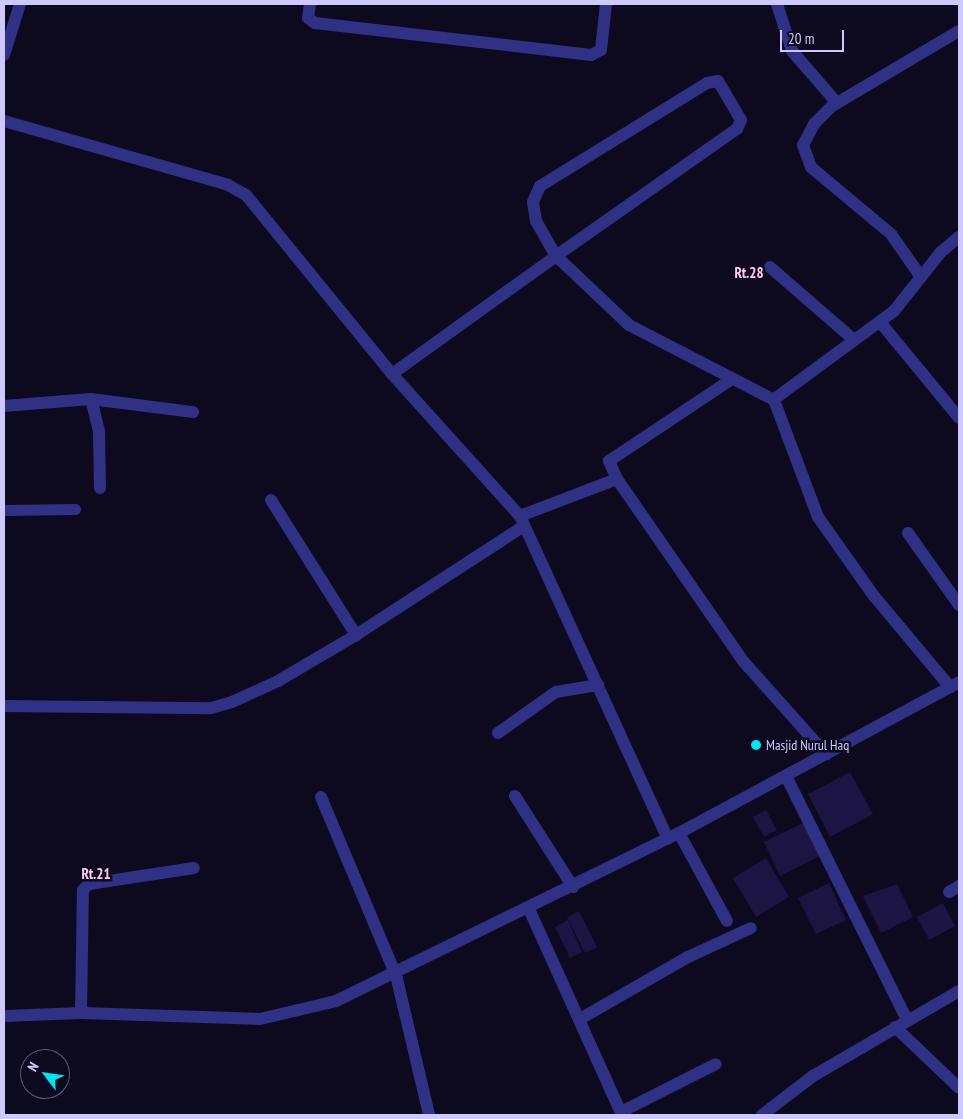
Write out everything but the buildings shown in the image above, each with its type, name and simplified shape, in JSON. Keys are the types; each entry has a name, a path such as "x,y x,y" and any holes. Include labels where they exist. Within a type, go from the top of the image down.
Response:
{"street":[{"path":"4,55 20,4"},
{"path":"310,4 308,18 315,23 591,55 601,50 606,4"},
{"path":"777,4 792,51 837,103"},
{"path":"921,277 891,234 806,160 807,134 837,103 959,31"},
{"path":"4,1016 81,1013 260,1019 336,1001 529,909 673,836 954,685 874,596 818,517 773,400 629,325 556,256 534,211 540,186 707,83 722,84 741,120 738,129 556,256 392,374"},
{"path":"4,121 228,185 246,195 392,374 522,521 598,685 673,836 727,921"},
{"path":"773,400 880,322 959,237"},
{"path":"770,267 854,340"},
{"path":"880,322 959,418"},
{"path":"732,379 609,461 617,479 743,661 826,754"},
{"path":"91,399 99,432 100,488"},
{"path":"4,406 91,399 193,412"},
{"path":"4,706 211,708 278,682 356,635 522,521 617,479"},
{"path":"272,500 356,635"},
{"path":"908,533 959,605"},
{"path":"498,733 556,692 598,685"},
{"path":"786,776 907,1020"},
{"path":"515,796 573,887"},
{"path":"321,797 396,974 429,1115"},
{"path":"81,1013 83,890 89,884 194,868"},
{"path":"529,909 622,1113 716,1064"},
{"path":"580,1019 751,928"},
{"path":"762,1115 813,1076 959,991"},
{"path":"895,1028 959,1088"}],"lane":[{"path":"4,510 75,509"}],"place":[{"name":"Masjid Nurul Haq","path":"756,745"}],"district":[{"name":"Rt.28","path":"749,273"},
{"name":"Rt.21","path":"96,874"}]}
